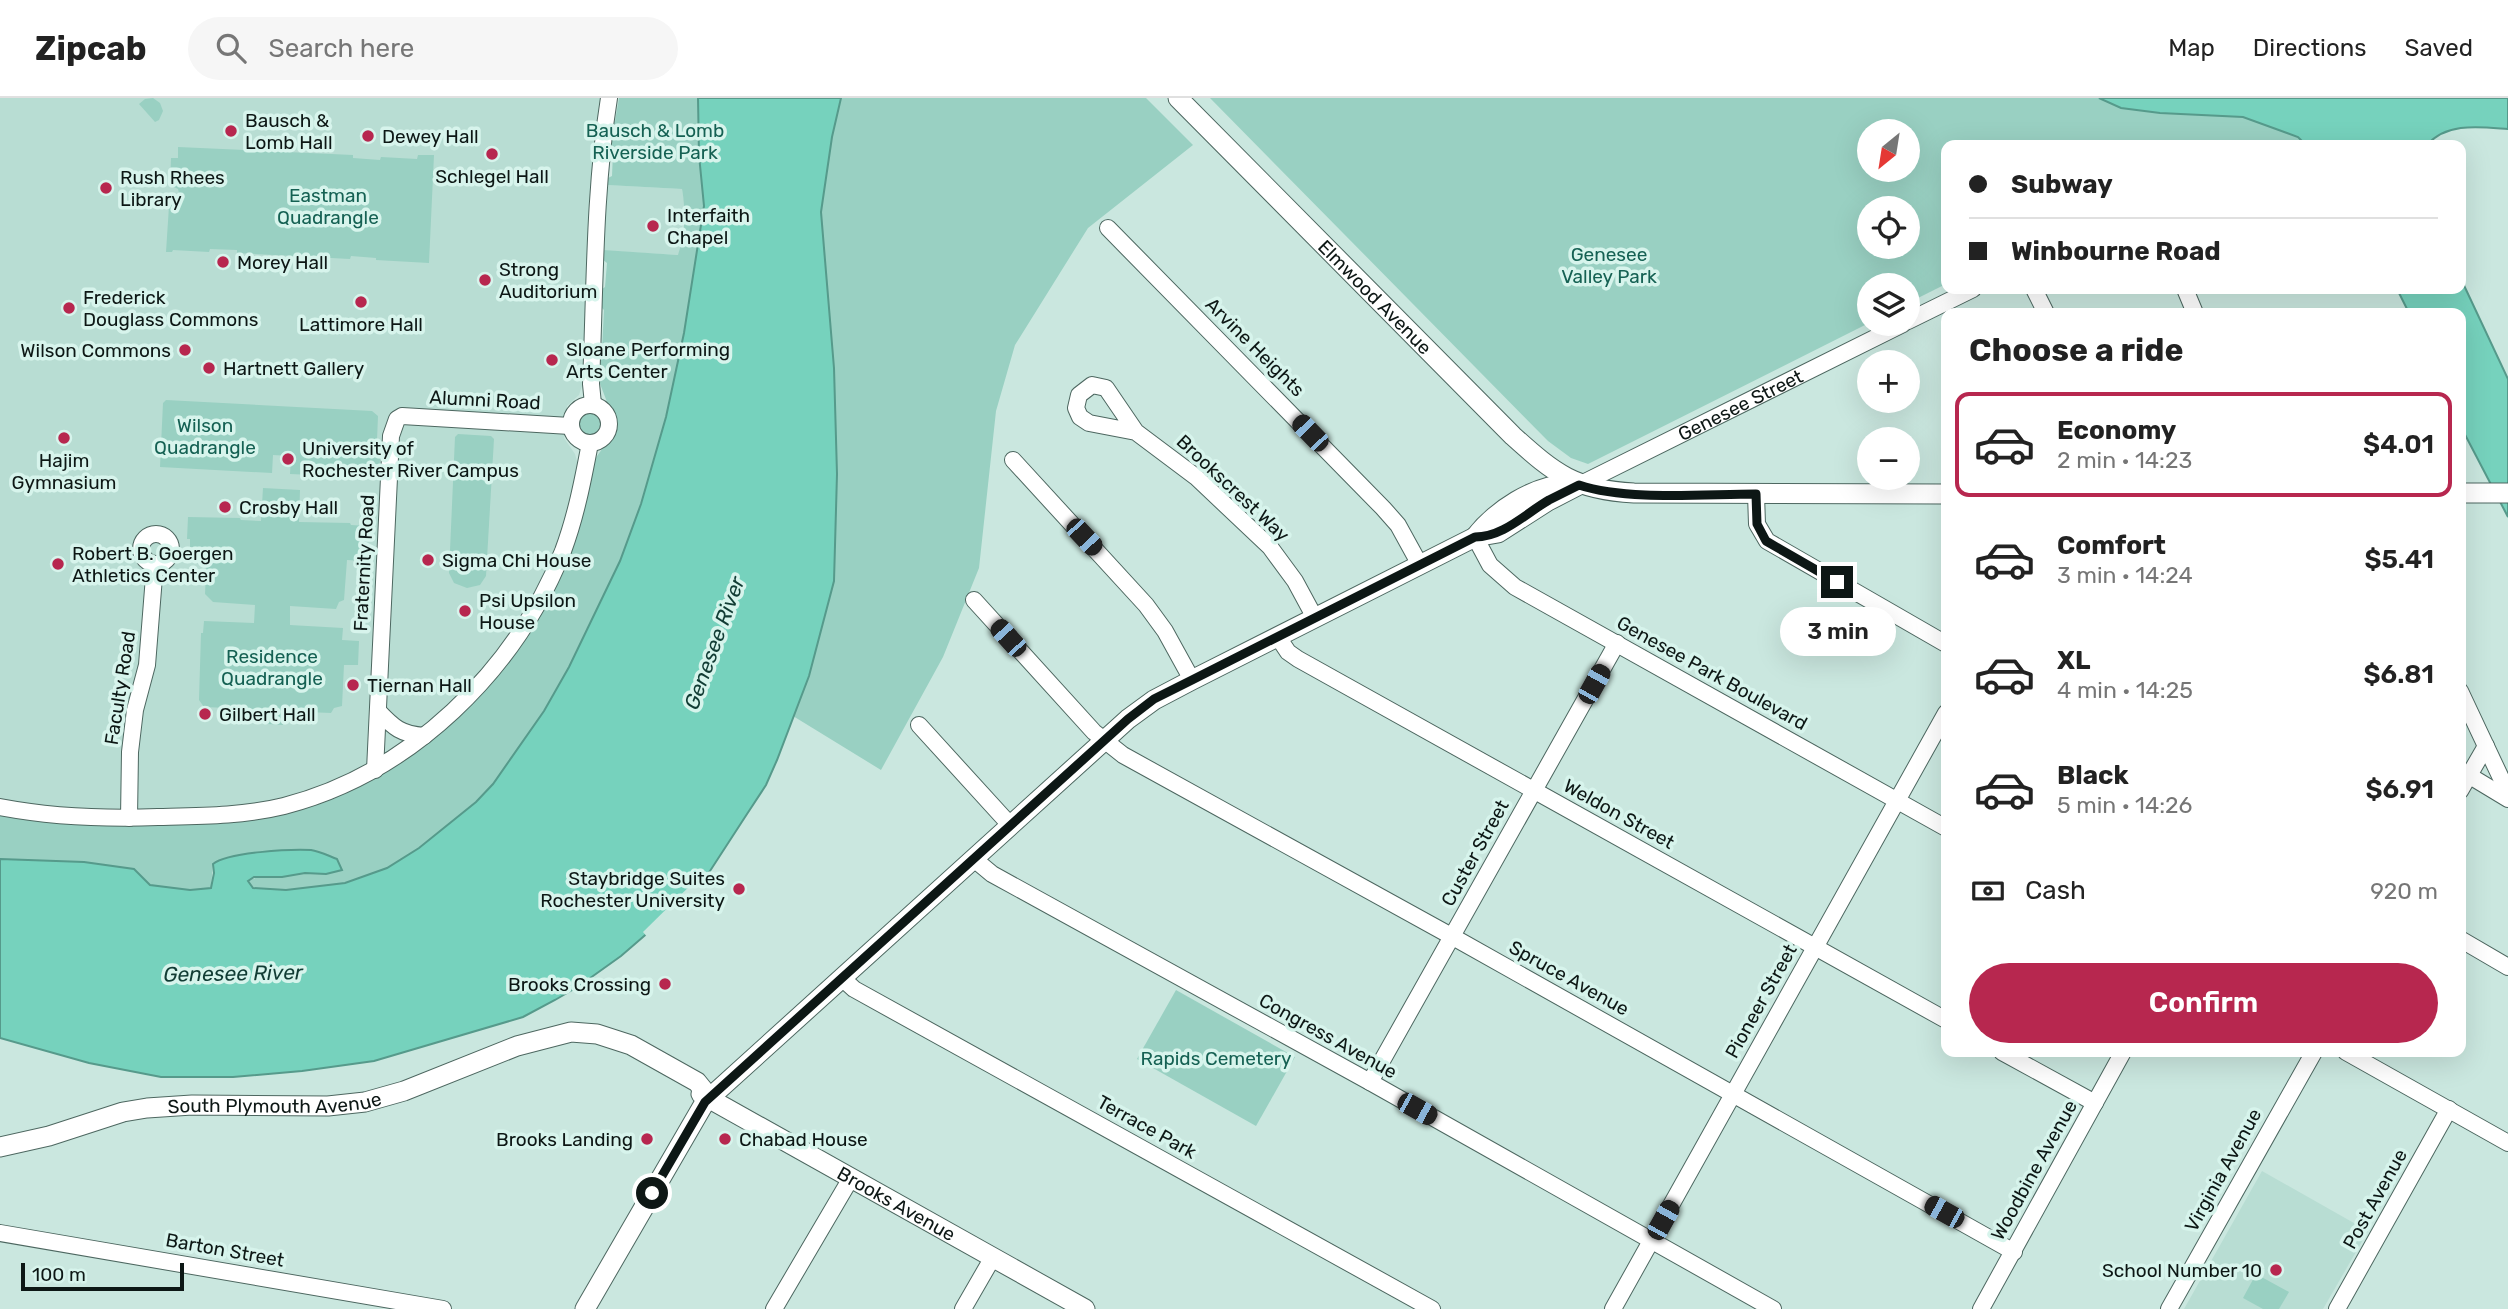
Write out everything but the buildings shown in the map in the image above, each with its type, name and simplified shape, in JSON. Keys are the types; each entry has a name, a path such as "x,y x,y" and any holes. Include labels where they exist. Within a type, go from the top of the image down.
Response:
{"main road":[{"name":"Elmwood Avenue","path":"1178,98 1513,436 1553,471 1579,485 1634,494 1941,494"},
{"name":"Genesee Street","path":"584,1309 700,1109 710,1098 1104,741 1154,699 1475,537 1486,537 1504,530 1548,501 1579,485"},
{"path":"2466,493 2508,493"},
{"name":"South Plymouth Avenue","path":"0,1147 49,1136 123,1112 147,1108 192,1105 328,1106 365,1102 404,1091 517,1046 544,1040 588,1044 620,1052 710,1098"},
{"name":"Brooks Avenue","path":"710,1098 1085,1309"}],"street":[{"path":"593,404 591,384 597,239 602,150 609,98"},
{"name":"Arvine Heights","path":"1108,228 1384,508 1398,525 1420,565"},
{"name":"Genesee Street","path":"1920,316 1963,294"},
{"name":"Genesee Street","path":"1579,485 1879,336"},
{"path":"586,404 593,404 604,411 609,422 602,439 590,443 578,439 570,426 575,411 586,404"},
{"name":"Alumni Road","path":"397,419 402,416 570,426"},
{"name":"Fraternity Road","path":"375,770 391,436 397,419"},
{"name":"Brookscrest Way","path":"1136,432 1185,468 1260,536 1287,569 1315,618"},
{"path":"0,807 63,816 129,818 219,814 282,806 329,792 375,770 424,736 473,691 496,663 539,599 555,569 569,532 590,443"},
{"path":"1013,460 1146,605 1165,631 1192,680"},
{"path":"1756,494 1757,524 1766,541 1941,641"},
{"name":"Genesee Park Boulevard","path":"1475,537 1490,565 1506,581 1941,825"},
{"name":"Faculty Road","path":"129,818 130,752 135,710 147,665 155,564"},
{"name":"Spruce Avenue","path":"974,600 1104,741 1123,755 2014,1252"},
{"name":"Weldon Street","path":"1278,637 1293,656 1941,1017"},
{"name":"Custer Street","path":"1370,1082 1617,643"},
{"path":"2466,704 2508,793"},
{"path":"378,711 390,724 405,734 424,736"},
{"name":"Pioneer Street","path":"1613,1309 1941,722"},
{"path":"919,725 1011,826"},
{"path":"2466,772 2486,746"},
{"path":"2466,774 2508,799"},
{"name":"Congress Avenue","path":"974,859 992,874 1370,1082 1773,1309"},
{"path":"2466,942 2508,967"},
{"name":"Terrace Park","path":"843,979 859,992 1432,1309"},
{"path":"2012,1057 2095,1103"},
{"name":"Woodbine Avenue","path":"1981,1309 2120,1057"},
{"name":"Virginia Avenue","path":"2169,1309 2311,1057"},
{"path":"2355,1057 2508,1143"},
{"name":"Post Avenue","path":"2337,1309 2449,1109"},
{"path":"774,1309 851,1178"},
{"name":"Barton Street","path":"0,1233 443,1309"},
{"path":"963,1309 993,1257"}],"shaded area":[{"name":"University of Rochester River Campus","path":"0,98 603,98 607,185 682,189 685,205 679,255 591,250 584,380 579,395 567,406 564,438 575,454 578,465 574,493 549,569 494,657 437,717 388,754 320,789 265,803 113,812 0,802"},
{"name":"School Number 10","path":"2262,1171 2368,1231 2323,1309 2184,1309"}],"green space":[{"path":"153,98 160,103 163,111 155,122 139,104 145,99"},
{"name":"Bausch & Lomb Riverside Park","path":"619,98 698,98 699,155 704,206 684,333 666,417 641,504 620,561 569,667 544,711 493,784 476,802 419,848 387,868 345,883 285,890 253,888 247,881 273,875 326,874 337,859 311,850 260,852 221,860 213,864 211,888 190,890 150,885 134,869 84,862 0,859 0,814 226,820 380,774 438,733 521,639 595,459 614,432 615,423 599,381 604,310 600,306 601,290 605,287 607,263 602,259 603,250 678,255 682,238 682,189 607,185 608,178 612,176 613,152 609,147 611,124 615,121"},
{"path":"841,98 1146,98 1193,145 1088,228 1015,345 996,411 979,568 943,657 881,770 793,716 809,676 834,581 837,474 834,368 821,212 832,137"},
{"name":"Genesee Valley Park","path":"1210,98 2099,98 2121,108 2160,113 2243,117 2301,140 1941,140 1941,286 1920,297 1920,273 1857,273 1857,329 1588,464 1571,458 1548,441"},
{"name":"Eastman Quadrangle","path":"178,147 353,155 353,158 380,160 381,157 417,159 418,155 434,155 429,263 351,256 350,259 237,253 237,250 166,252 169,206 177,203 180,198 178,189 170,185 171,158 178,158"},
{"name":"Wilson Quadrangle","path":"166,400 372,411 378,416 377,440 381,440 379,478 290,474 291,456 273,455 272,473 160,467 163,403"},
{"path":"589,412 598,415 601,424 598,433 589,436 580,433 577,424 580,415"},
{"path":"458,434 491,436 494,439 486,576 480,585 467,588 454,583 449,573 455,437"},
{"name":"Residence Quadrangle","path":"263,488 300,490 299,522 367,526 364,561 347,560 344,600 339,602 336,609 290,606 290,625 343,628 342,640 359,641 358,665 344,665 342,706 334,708 331,713 284,711 283,725 253,723 253,709 204,707 199,700 201,633 204,621 254,623 255,605 213,602 205,594 207,553 195,552 195,547 190,547 190,539 187,539 188,517 261,521"},
{"name":"Rapids Cemetery","path":"1176,990 1295,1057 1256,1126 1137,1059"},
{"path":"2256,1274 2289,1292 2279,1309 2263,1309 2243,1298"}],"water":[{"name":"Genesee River","path":"698,98 841,98 832,137 821,212 834,368 837,474 834,581 809,676 777,760 766,785 710,871 658,924 621,956 555,1000 523,1017 374,1061 233,1077 161,1077 89,1063 0,1038 0,859 84,862 134,869 150,885 190,890 211,888 213,864 221,860 260,852 311,850 337,859 342,870 326,874 254,877 248,881 253,888 286,890 345,883 387,868 419,848 476,802 493,784 544,711 569,667 620,561 641,504 666,417 684,333 704,206 699,155"},
{"path":"2099,98 2508,98 2508,129 2454,129 2433,140 2301,140 2243,117 2160,113 2121,108"},
{"path":"2466,290 2508,379 2508,517 2466,437 2466,308 2406,308 2400,294 2466,294"}],"pier":[{"path":"705,871 710,875 648,938 643,932"}],"place":[{"name":"Bausch & Lomb Hall","path":"231,131"},
{"name":"Dewey Hall","path":"368,136"},
{"name":"Schlegel Hall","path":"492,154"},
{"name":"Rush Rhees Library","path":"106,188"},
{"name":"Interfaith Chapel","path":"653,226"},
{"name":"Morey Hall","path":"223,262"},
{"name":"Strong Auditorium","path":"485,280"},
{"name":"Lattimore Hall","path":"361,302"},
{"name":"Frederick Douglass Commons","path":"69,308"},
{"name":"Wilson Commons","path":"185,350"},
{"name":"Sloane Performing Arts Center","path":"552,360"},
{"name":"Hartnett Gallery","path":"209,368"},
{"name":"Hajim Gymnasium","path":"64,438"},
{"name":"University of Rochester River Campus","path":"288,459"},
{"name":"Crosby Hall","path":"225,507"},
{"name":"Sigma Chi House","path":"428,560"},
{"name":"Robert B. Goergen Athletics Center","path":"58,564"},
{"name":"Psi Upsilon House","path":"465,611"},
{"name":"Tiernan Hall","path":"353,685"},
{"name":"Gilbert Hall","path":"205,714"},
{"name":"Staybridge Suites Rochester University","path":"739,889"},
{"name":"Brooks Crossing","path":"665,984"},
{"name":"Brooks Landing","path":"647,1139"},
{"name":"Chabad House","path":"725,1139"},
{"name":"School Number 10","path":"2276,1270"}],"route":[{"path":"652,1193 705,1102 1128,719 1154,699 1475,537 1486,537 1504,530 1548,501 1579,485 1634,494 1756,494 1757,524 1766,541 1837,582"}]}
